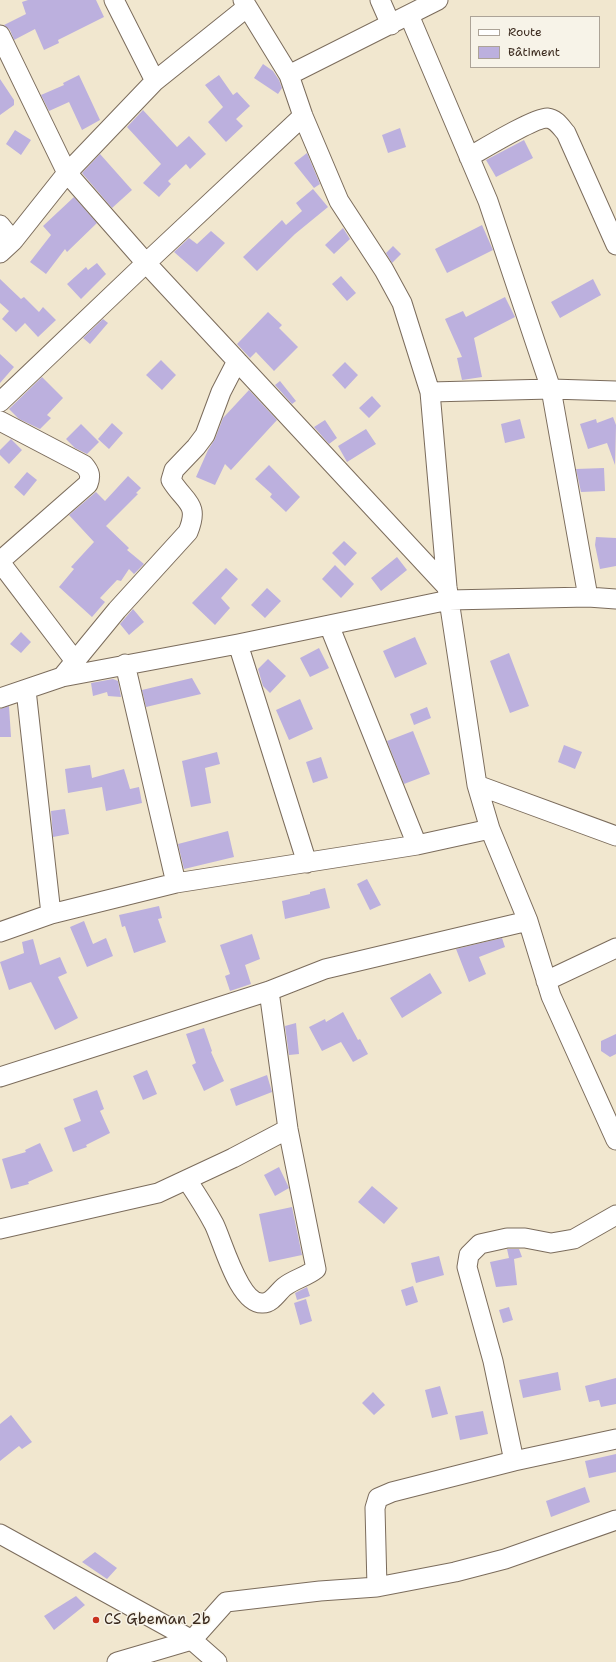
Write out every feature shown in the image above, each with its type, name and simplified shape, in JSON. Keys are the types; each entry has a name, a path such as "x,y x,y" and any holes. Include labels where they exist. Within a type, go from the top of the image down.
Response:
{"street":[{"path":"114,0 155,81"},
{"path":"380,0 391,25"},
{"path":"288,75 391,25 438,0"},
{"path":"6,247 67,173 155,81 244,4 288,75 303,116 339,201 384,270 402,303 430,392 448,594 477,785 490,829 528,921 551,996 616,1140"},
{"path":"409,15 488,201 551,389 588,597"},
{"path":"0,35 67,173 448,594"},
{"path":"0,402 146,262 303,116"},
{"path":"469,157 528,125 546,118 555,120 566,133 616,245"},
{"path":"0,225 6,247"},
{"path":"62,677 117,610 188,532 193,520 193,510 171,480 174,470 196,447 205,435 222,392 237,361"},
{"path":"430,392 551,389 616,391"},
{"path":"0,421 84,465 88,470 90,477 88,484 0,561 75,661"},
{"path":"0,698 62,677 238,644 329,625 448,594 616,599"},
{"path":"329,625 417,846"},
{"path":"238,644 307,863"},
{"path":"125,664 176,883"},
{"path":"26,690 51,914"},
{"path":"477,785 616,836"},
{"path":"0,932 51,914 176,883 417,846 490,829"},
{"path":"0,1077 269,992 325,969 528,921"},
{"path":"546,981 616,948"},
{"path":"187,1180 206,1208 233,1271 246,1294 255,1302 264,1304 285,1286 316,1269 288,1129 269,992"},
{"path":"0,1229 158,1193 288,1129"},
{"path":"514,1461 493,1361 467,1267 469,1256 480,1244 507,1238 525,1238 551,1243 574,1239 616,1215"},
{"path":"377,1587 375,1508 378,1498 392,1492 514,1461 616,1439"},
{"path":"118,1662 192,1640 226,1602 320,1591 377,1587 456,1572 505,1559 616,1520"},
{"path":"0,1534 192,1640 217,1662"}],"building":[{"path":"28,0 96,0 104,17 58,40 59,43 44,50 35,29 14,40 10,30 4,25 26,14 22,2"},
{"path":"263,64 273,71 279,80 282,88 278,94 254,78"},
{"path":"79,75 100,120 82,130 69,102 49,111 41,95 64,85 63,83"},
{"path":"219,75 233,95 237,92 250,106 236,119 243,126 226,142 208,122 223,107 205,85"},
{"path":"0,79 14,100 14,105 0,115"},
{"path":"143,110 177,147 189,136 206,154 190,169 186,164 168,181 171,184 159,197 143,183 161,164 127,127"},
{"path":"400,128 406,147 388,153 382,135"},
{"path":"15,130 31,140 21,155 6,144"},
{"path":"524,140 533,158 496,177 486,160"},
{"path":"307,153 320,184 314,188 294,163"},
{"path":"100,154 132,190 112,208 82,173"},
{"path":"313,189 328,207 295,234 257,271 243,257 282,220 286,225 302,211 296,203"},
{"path":"74,197 97,223 67,252 65,249 46,274 30,262 51,235 43,226"},
{"path":"482,225 493,250 447,273 435,249"},
{"path":"343,228 350,239 334,254 325,245"},
{"path":"211,231 225,243 197,272 174,252 189,238 197,244"},
{"path":"393,246 401,254 392,263 386,253"},
{"path":"97,263 106,274 81,299 67,284 86,267 88,270"},
{"path":"341,276 356,293 347,301 332,284"},
{"path":"0,279 21,299 24,297 39,312 43,307 56,320 38,337 25,323 16,332 2,319 9,311 0,303"},
{"path":"593,279 601,295 560,318 551,302"},
{"path":"505,297 515,317 474,338 482,377 462,380 457,358 462,357 445,319 463,311 466,317"},
{"path":"268,312 282,325 279,328 298,347 274,371 256,352 250,358 237,344"},
{"path":"103,319 108,323 90,344 83,338"},
{"path":"0,354 14,367 0,383"},
{"path":"161,360 176,375 162,390 146,375"},
{"path":"345,362 358,375 345,389 332,375"},
{"path":"42,377 63,398 47,415 51,418 40,429 19,419 9,409"},
{"path":"280,381 296,401 292,404 275,385"},
{"path":"249,390 277,420 231,470 225,464 215,485 196,477 208,450 215,439 223,418"},
{"path":"372,396 381,406 369,418 359,408"},
{"path":"613,417 616,425 615,465 607,443 588,449 580,424 596,419 597,423"},
{"path":"520,419 525,438 505,443 501,424"},
{"path":"325,420 337,438 329,444 314,427"},
{"path":"112,423 123,433 109,449 98,439"},
{"path":"81,424 99,442 87,454 75,448 66,439"},
{"path":"366,429 376,444 347,462 338,446"},
{"path":"11,439 22,450 9,464 0,455 0,450"},
{"path":"269,465 300,497 286,512 270,497 272,494 255,479"},
{"path":"604,468 605,491 581,492 576,469"},
{"path":"27,472 37,480 24,496 14,487"},
{"path":"128,476 141,488 136,493 138,494 106,526 129,548 127,550 144,564 134,574 129,569 121,581 117,580 100,598 105,602 92,617 59,587 74,569 71,567 94,542 69,515 96,492 105,501"},
{"path":"596,537 616,538 616,566 600,569 595,545"},
{"path":"344,541 357,553 345,566 332,553"},
{"path":"397,557 407,570 381,591 371,578"},
{"path":"335,565 354,584 341,598 322,579"},
{"path":"226,568 238,579 221,598 230,608 215,625 192,603"},
{"path":"267,588 281,601 265,618 251,605"},
{"path":"133,609 144,622 129,635 120,624"},
{"path":"21,632 31,642 21,653 10,644"},
{"path":"415,637 427,664 395,678 383,651"},
{"path":"319,648 329,668 310,677 300,658"},
{"path":"509,653 529,706 510,713 490,661"},
{"path":"268,659 286,676 270,693 263,686 258,669"},
{"path":"192,678 201,694 146,707 142,690"},
{"path":"113,679 118,681 121,697 108,696 107,692 93,696 91,683"},
{"path":"300,699 313,729 289,740 276,710"},
{"path":"9,706 11,737 0,737 0,709"},
{"path":"427,707 431,718 414,725 410,714"},
{"path":"413,731 430,774 404,784 387,741"},
{"path":"564,745 582,752 575,769 558,762"},
{"path":"217,752 220,764 205,768 211,803 191,807 182,761"},
{"path":"321,757 328,778 313,783 306,762"},
{"path":"90,765 92,778 124,769 130,789 139,787 142,803 106,811 102,787 68,793 65,769"},
{"path":"65,809 69,834 53,837 51,811"},
{"path":"228,831 234,857 184,869 178,844"},
{"path":"367,879 381,905 370,910 357,884"},
{"path":"325,888 330,908 285,919 282,901 310,894 310,892"},
{"path":"159,906 162,918 158,919 166,942 134,953 125,926 122,927 119,915"},
{"path":"84,921 93,944 106,938 113,956 87,967 70,927"},
{"path":"252,934 260,959 245,965 251,984 230,991 225,976 230,974 220,945"},
{"path":"502,938 505,947 479,957 486,974 469,982 456,949"},
{"path":"33,939 40,965 60,957 67,973 58,977 78,1018 55,1030 31,982 9,990 0,962 24,953 22,942"},
{"path":"430,973 442,993 402,1018 390,998"},
{"path":"343,1012 358,1040 360,1039 368,1054 353,1062 341,1042 322,1051 309,1027 325,1019 326,1022"},
{"path":"296,1023 299,1054 289,1055 285,1026"},
{"path":"204,1028 212,1051 211,1052 224,1081 204,1091 192,1065 196,1063 186,1034"},
{"path":"616,1034 616,1054 610,1057 601,1051 601,1041"},
{"path":"147,1070 157,1094 143,1100 133,1076"},
{"path":"267,1075 272,1092 236,1106 230,1089"},
{"path":"97,1090 104,1109 100,1111 110,1133 86,1145 87,1147 73,1152 64,1128 81,1121 73,1099"},
{"path":"40,1143 53,1171 28,1182 29,1184 11,1189 2,1159 26,1152 25,1150"},
{"path":"279,1167 289,1188 275,1196 264,1175"},
{"path":"372,1186 398,1208 384,1224 358,1202"},
{"path":"292,1207 302,1255 269,1262 259,1214"},
{"path":"507,1249 519,1249 522,1257 514,1259 517,1285 496,1287 490,1262 509,1258"},
{"path":"439,1256 444,1275 416,1283 411,1263"},
{"path":"413,1286 418,1302 406,1306 401,1290"},
{"path":"307,1287 310,1296 297,1300 295,1293"},
{"path":"306,1299 312,1321 300,1325 294,1303"},
{"path":"509,1307 513,1320 503,1323 499,1310"},
{"path":"558,1372 561,1390 523,1398 519,1380"},
{"path":"616,1378 616,1404 601,1407 599,1400 589,1402 585,1386"},
{"path":"440,1386 448,1414 432,1418 425,1390"},
{"path":"373,1392 385,1405 374,1415 362,1403"},
{"path":"483,1411 488,1434 460,1440 455,1416"},
{"path":"11,1415 32,1442 22,1449 19,1446 0,1461 0,1424"},
{"path":"616,1454 616,1472 589,1478 585,1461"},
{"path":"585,1487 590,1502 551,1517 546,1501"},
{"path":"95,1552 117,1568 107,1579 82,1562"},
{"path":"76,1596 85,1605 54,1630 44,1616"}],"place":[{"name":"CS Gbeman 2b","path":"96,1620"}]}
